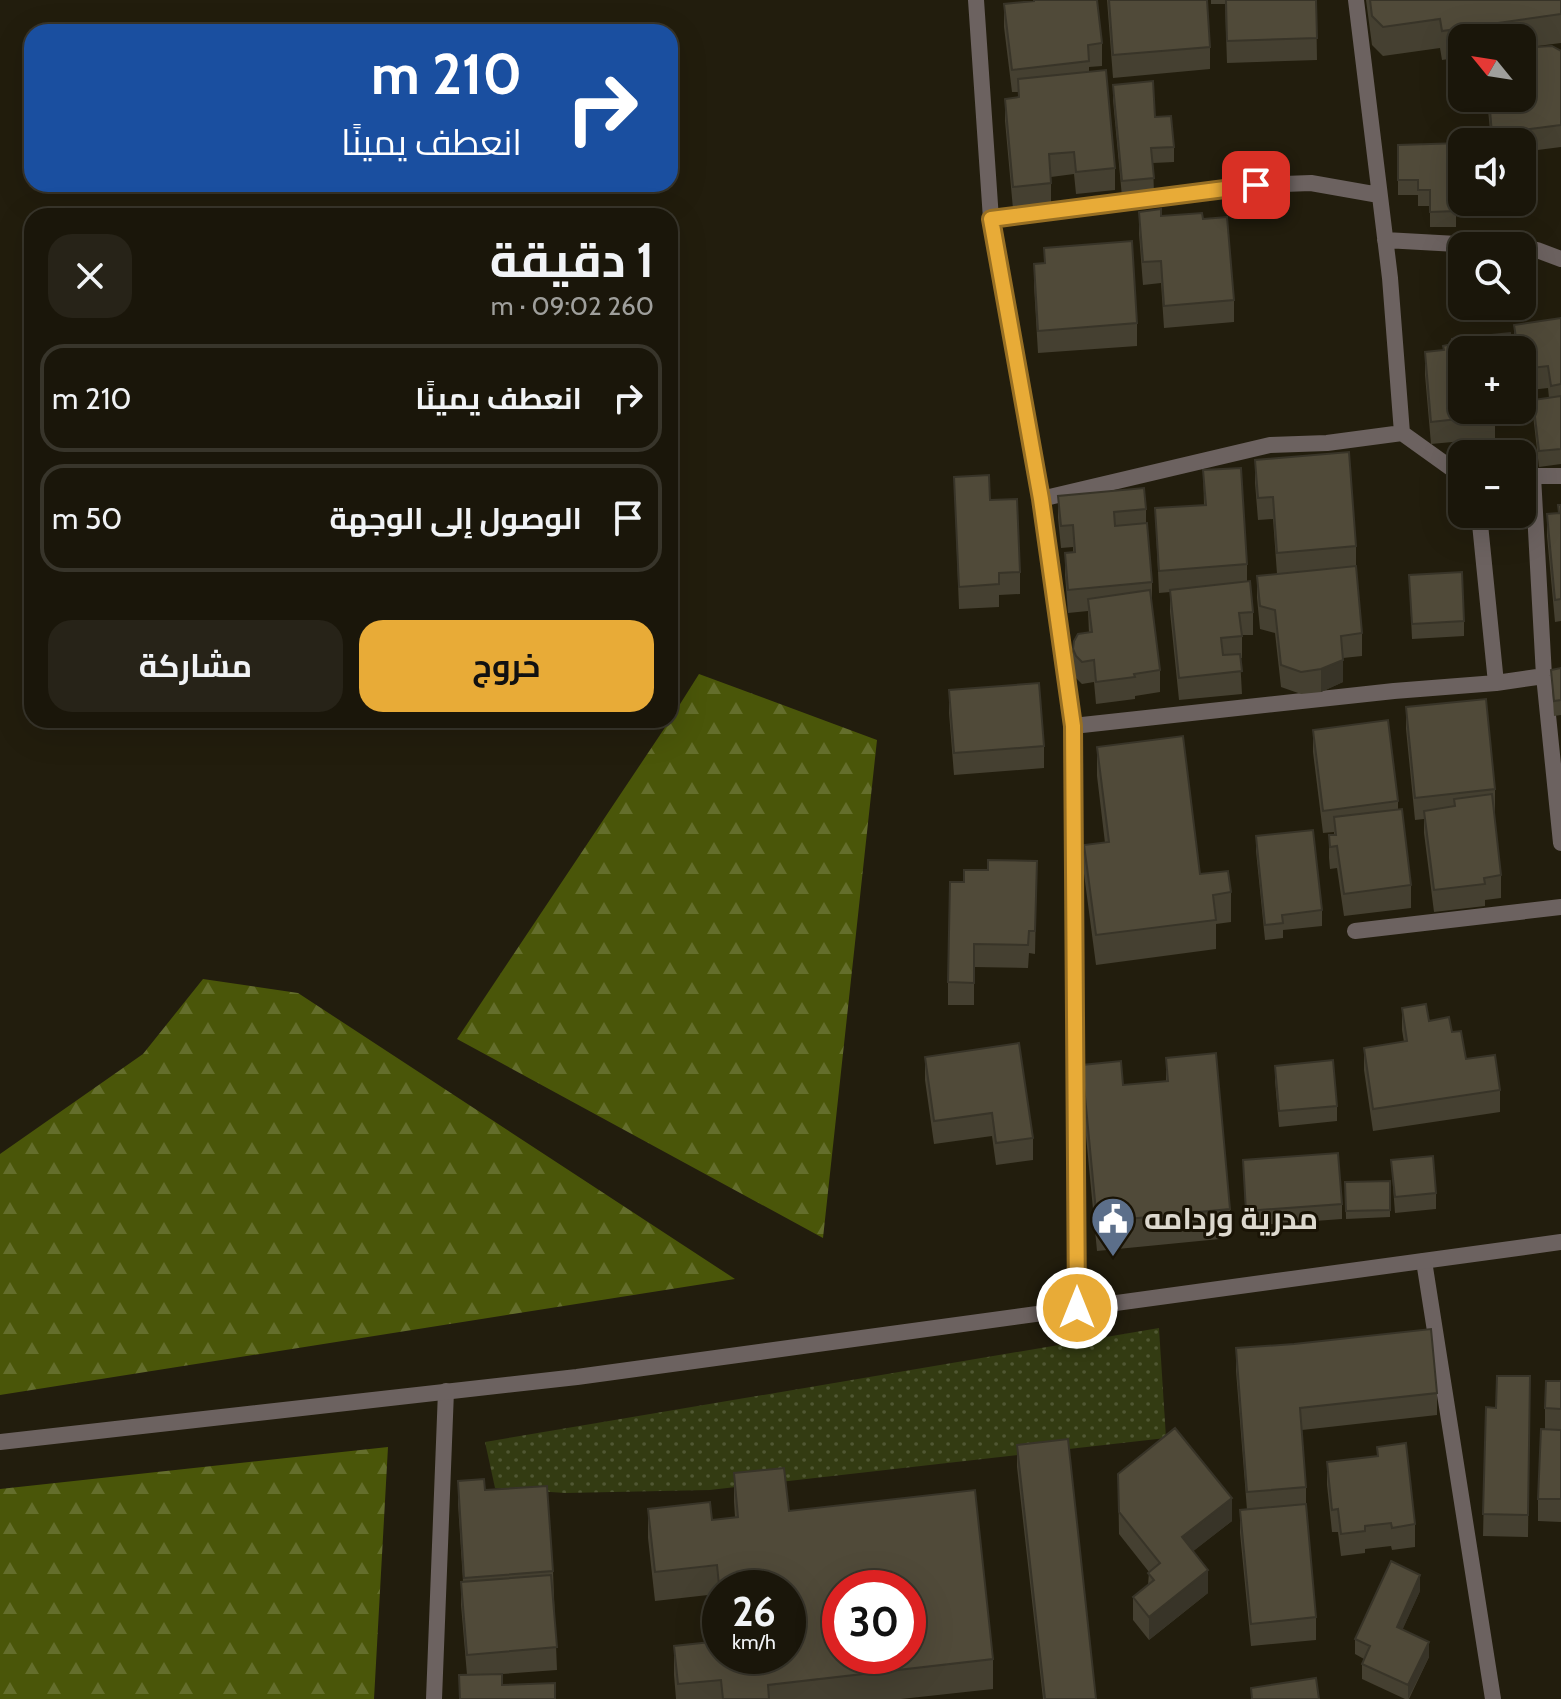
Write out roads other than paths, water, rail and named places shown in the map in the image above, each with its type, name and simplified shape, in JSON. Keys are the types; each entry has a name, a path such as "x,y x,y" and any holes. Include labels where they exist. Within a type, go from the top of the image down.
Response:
{"street":[{"path":"976,0 991,219 1041,499 1073,726 1077,1308"},
{"path":"1356,0 1390,278 1402,433"},
{"path":"991,219 1256,185 1311,183 1379,195"},
{"path":"1385,240 1448,244"},
{"path":"1536,250 1561,259"},
{"path":"1041,499 1270,445 1327,443 1402,433 1448,466"},
{"path":"1536,477 1561,476"},
{"path":"1480,528 1496,683"},
{"path":"1532,528 1561,843"},
{"path":"1073,726 1544,676"},
{"path":"1355,931 1561,907"},
{"path":"0,1442 577,1377 1561,1242"},
{"path":"1424,1261 1493,1699"},
{"path":"434,1699 446,1391"}],"place":[{"name":"مدرية وردامه","path":"1113,1258"}]}
